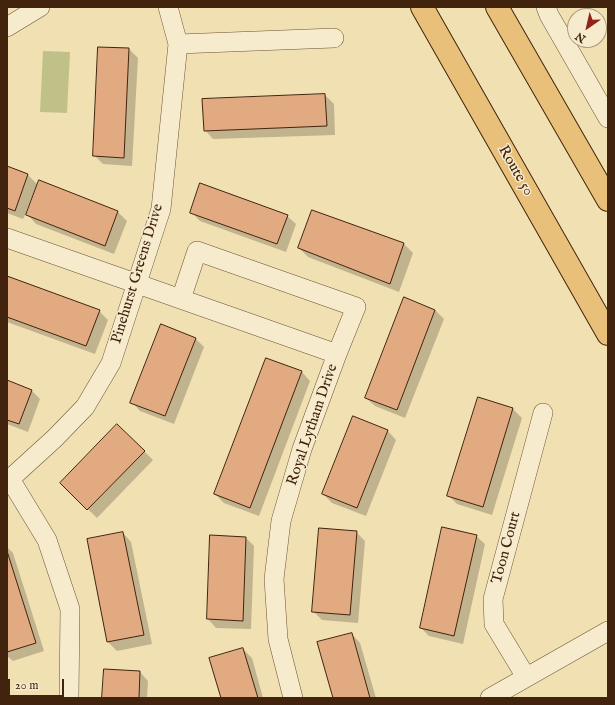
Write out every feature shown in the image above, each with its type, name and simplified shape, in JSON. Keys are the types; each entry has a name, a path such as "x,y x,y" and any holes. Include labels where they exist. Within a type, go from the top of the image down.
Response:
{"highway":[{"name":"Route 50","path":"422,7 608,334"},
{"path":"497,7 608,200"}],"street":[{"path":"7,27 40,7"},
{"name":"Pinehurst Greens Drive","path":"9,478 55,438 85,407 111,363 161,209 178,44 168,7"},
{"path":"546,7 549,15 608,118"},
{"path":"178,44 334,38"},
{"name":"Royal Lytham Drive","path":"7,238 337,354 302,449 280,528 274,579 278,639 293,698"},
{"path":"180,299 197,252 356,307 337,354"},
{"name":"Toon Court","path":"526,677 494,624 493,599 543,413"},
{"path":"9,478 47,540 70,609 69,698"},
{"path":"490,698 608,632"}],"green space":[{"path":"43,51 70,52 67,113 40,112"}],"building":[{"path":"98,47 129,48 124,158 93,156"},
{"path":"325,94 327,126 204,131 202,99"},
{"path":"7,166 28,174 15,211 7,208"},
{"path":"39,180 118,211 105,246 26,215"},
{"path":"200,183 288,215 277,244 190,213"},
{"path":"312,210 404,243 390,284 298,248"},
{"path":"7,276 100,310 86,346 7,317"},
{"path":"404,297 435,310 397,410 365,398"},
{"path":"161,324 196,338 165,416 130,403"},
{"path":"266,358 302,371 250,508 214,494"},
{"path":"7,380 32,390 19,424 7,420"},
{"path":"478,397 513,408 483,507 447,496"},
{"path":"353,416 388,430 357,508 322,494"},
{"path":"117,424 145,451 87,510 60,483"},
{"path":"442,527 477,535 454,636 420,628"},
{"path":"319,528 357,531 350,615 312,612"},
{"path":"123,532 144,635 107,642 87,539"},
{"path":"210,535 246,537 243,621 207,619"},
{"path":"7,551 36,643 7,652"},
{"path":"352,633 370,698 333,698 317,642"},
{"path":"243,648 258,698 221,698 209,658"},
{"path":"104,669 140,671 139,698 102,698"},
{"path":"7,697 32,698 7,698"}]}
